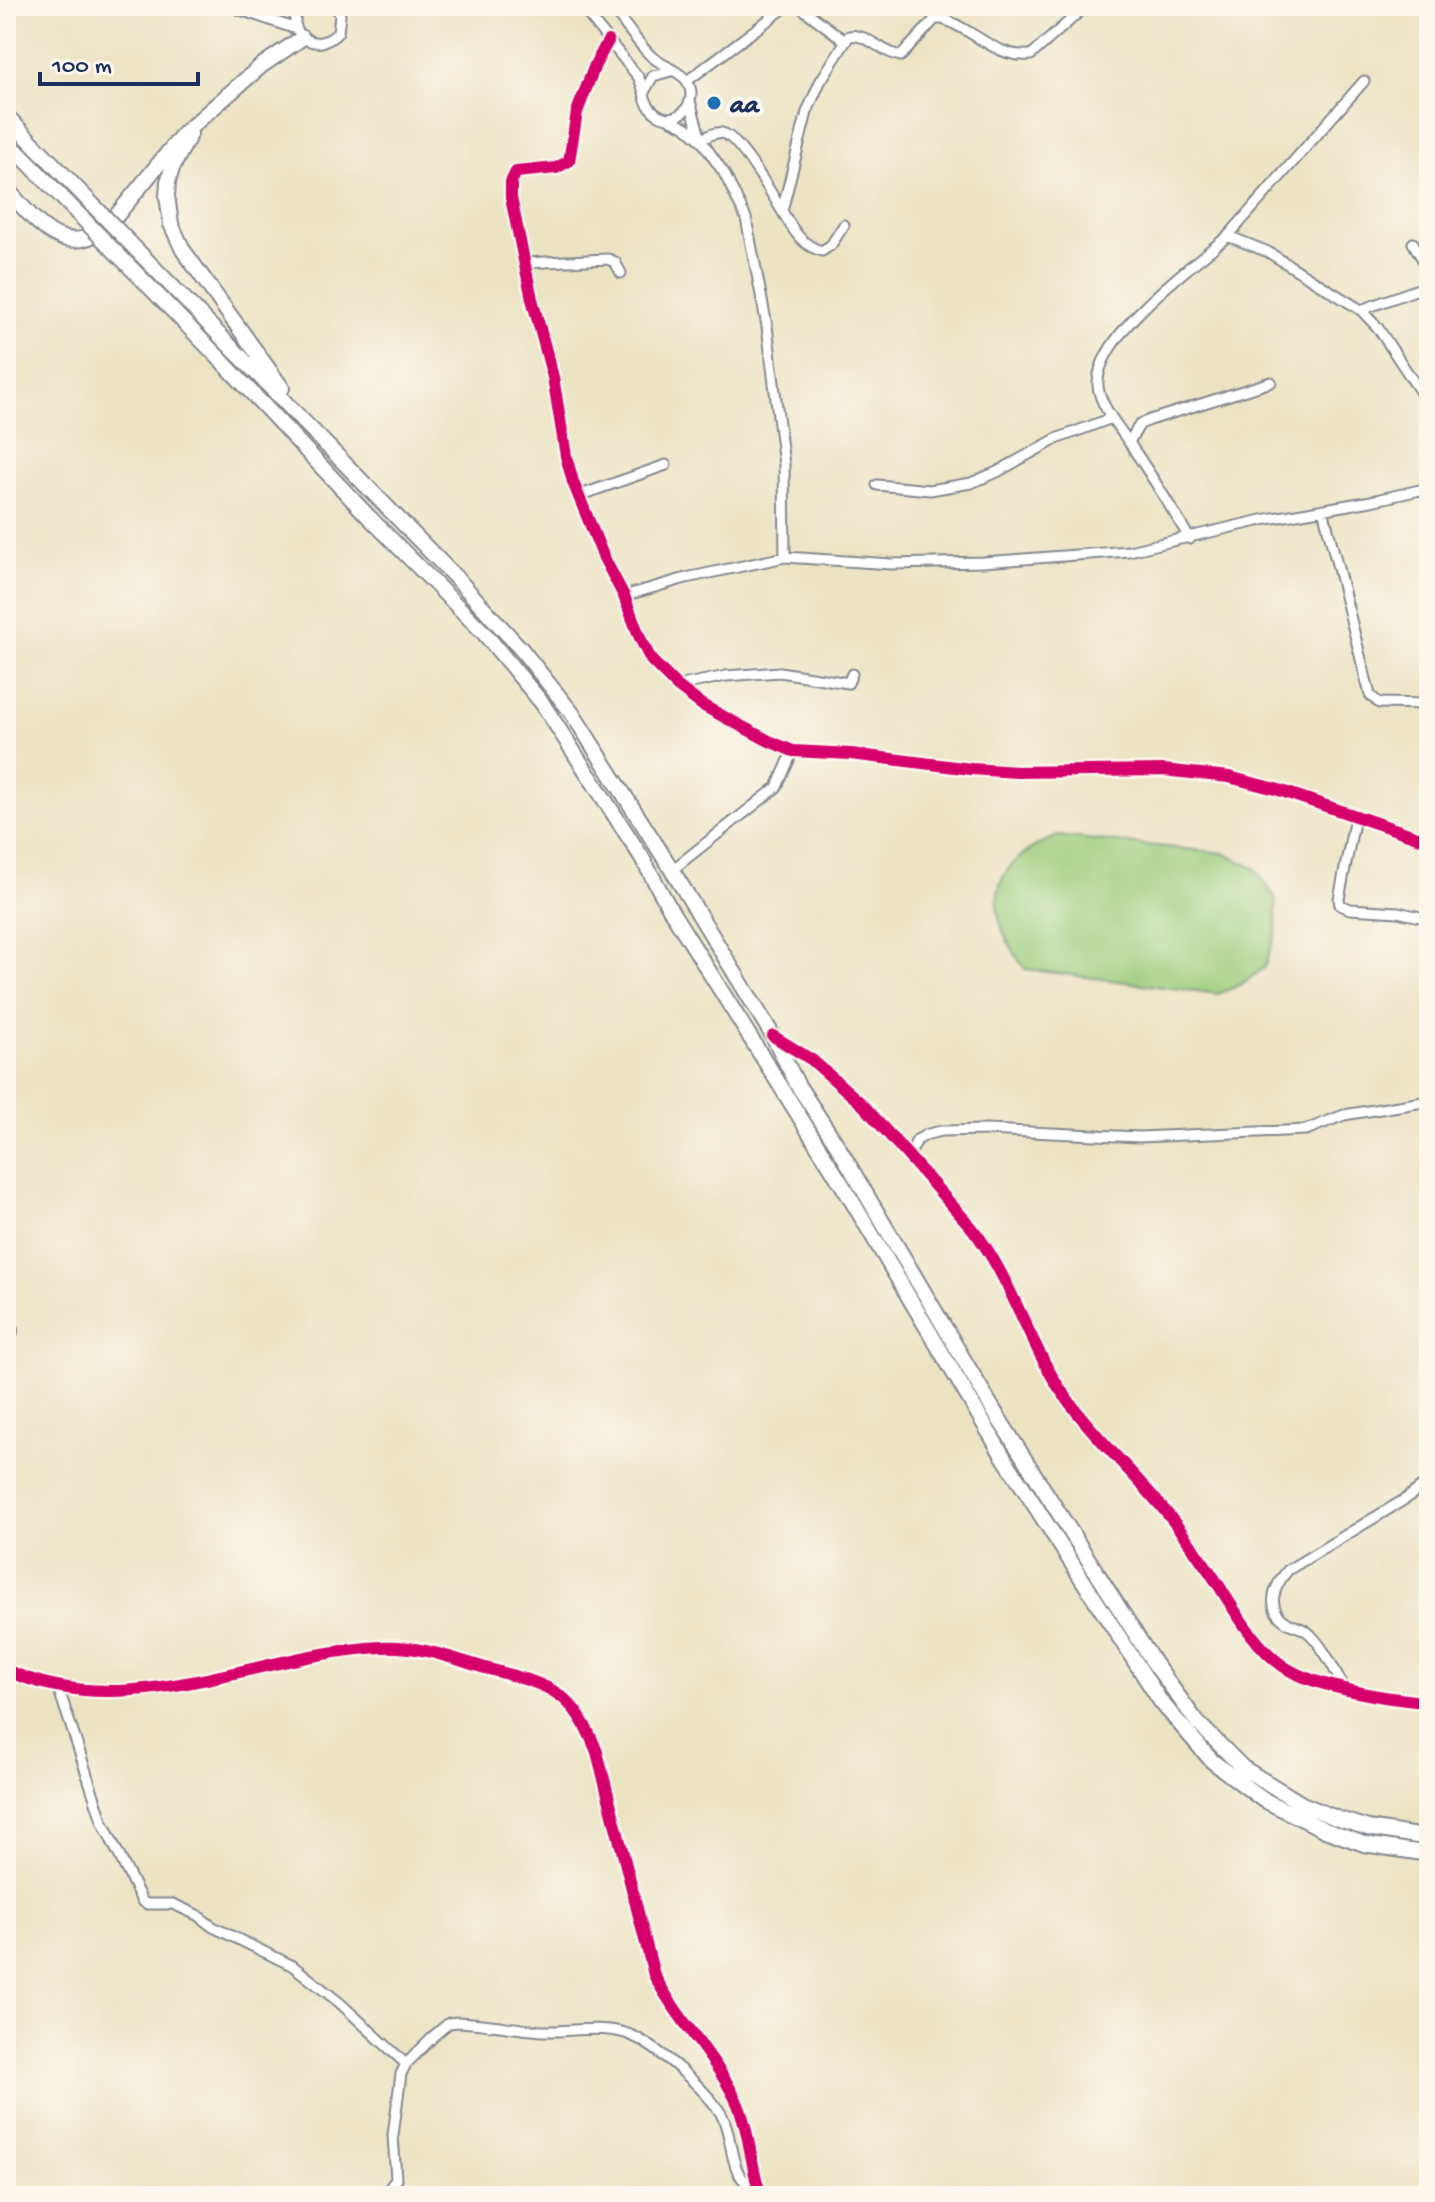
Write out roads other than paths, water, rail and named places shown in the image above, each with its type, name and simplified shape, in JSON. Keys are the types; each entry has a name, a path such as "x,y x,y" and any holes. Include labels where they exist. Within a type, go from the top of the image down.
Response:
{"main road":[{"path":"6,188 49,232 67,239 88,238 108,226 172,146 197,120 299,33"},
{"path":"6,115 461,583 552,686 672,870 994,1411 1154,1663 1197,1722 1243,1768 1302,1804 1368,1828 1429,1838"},
{"path":"197,120 168,182 171,224 183,250 315,434"},
{"path":"7,140 484,633 542,703 641,856 670,909 846,1191 1003,1456 1161,1702 1212,1761 1262,1799 1313,1825 1364,1844 1429,1854"}],"street":[{"path":"229,6 299,33 309,42 326,42 338,32 338,11 348,6"},
{"path":"299,6 295,13 299,33"},
{"path":"581,6 639,78 653,113 686,127 701,140"},
{"path":"611,6 643,47 687,81 701,140 738,199 749,229 767,326 784,465 785,557"},
{"path":"687,81 787,6"},
{"path":"799,6 845,41"},
{"path":"782,211 807,112 820,82 849,36 856,34 892,55 901,56 935,19 943,19 999,49 1023,56 1031,55 1086,6"},
{"path":"608,41 577,112 569,161 556,168 521,170 512,178 511,198 553,377 566,456 578,496 646,651 677,686 719,715 793,751 851,754 1017,772 1077,769 1187,771 1267,787 1429,841"},
{"path":"644,92 653,76 671,71"},
{"path":"1190,539 1112,418 1100,395 1098,375 1122,330 1161,292 1228,236 1364,81"},
{"path":"667,118 682,113 690,100"},
{"path":"701,140 717,133 726,135 751,165 799,237 817,250 822,251 831,245 844,225"},
{"path":"1228,236 1268,252 1361,310 1378,328 1429,405"},
{"path":"1413,243 1429,270"},
{"path":"525,263 608,259 615,262 621,273"},
{"path":"1361,310 1429,285"},
{"path":"1129,442 1140,424 1271,382"},
{"path":"877,485 930,490 971,483 1056,439 1112,418"},
{"path":"578,496 666,465"},
{"path":"624,596 664,583 785,557 891,564 1007,562 1129,551 1262,520 1427,488 1429,501"},
{"path":"1323,509 1370,695 1379,703 1429,704"},
{"path":"677,686 726,676 780,672 848,683 852,674"},
{"path":"672,870 777,787 793,751"},
{"path":"1355,817 1340,905 1429,919"},
{"path":"773,1036 834,1078 864,1106 987,1248 1056,1382 1076,1410 1170,1517 1250,1633 1280,1665 1294,1674 1344,1688 1429,1702"},
{"path":"908,1158 917,1140 942,1131 1139,1137 1306,1130 1344,1115 1429,1101"},
{"path":"6,1316 13,1333 6,1341"},
{"path":"1344,1688 1308,1631 1287,1622 1277,1613 1274,1601 1276,1585 1288,1570 1407,1498 1429,1481"},
{"path":"6,1670 34,1682 58,1687 97,1692 143,1690 321,1655 386,1646 451,1656 528,1680 563,1695 585,1721 597,1752 654,1975 736,2101 746,2128 760,2193"},
{"path":"58,1687 103,1823 142,1901 147,1904 173,1904 293,1966 340,2003 406,2064"},
{"path":"384,2196 396,2179 393,2135 401,2074 406,2064 438,2032 449,2023 457,2022 542,2031 610,2030 626,2033 670,2061 720,2112 731,2140 738,2173 749,2187 760,2193"}],"place":[{"name":"aa","path":"714,103"}]}
